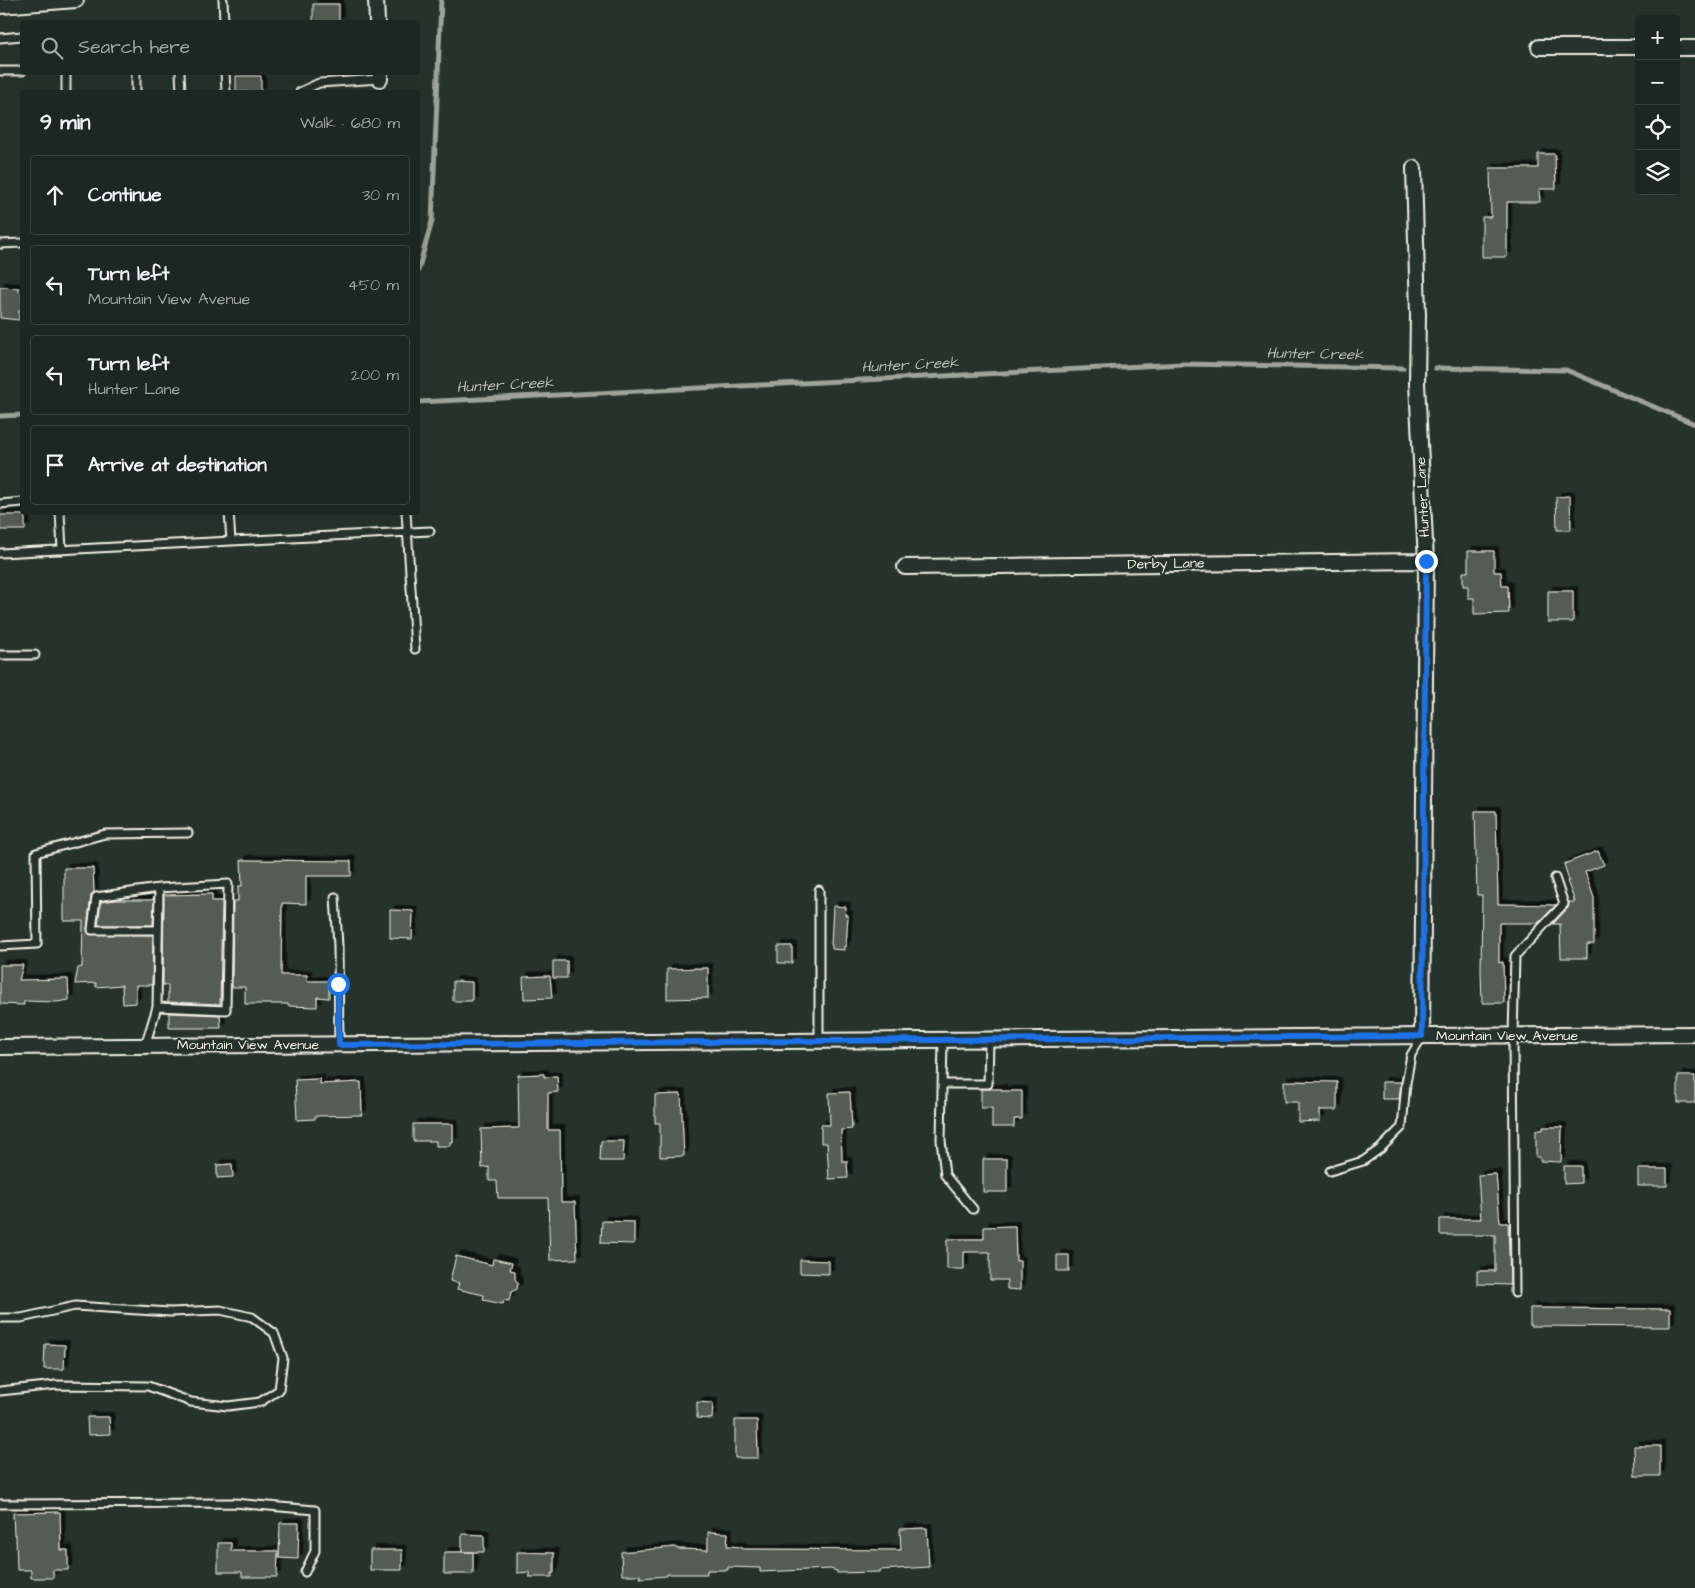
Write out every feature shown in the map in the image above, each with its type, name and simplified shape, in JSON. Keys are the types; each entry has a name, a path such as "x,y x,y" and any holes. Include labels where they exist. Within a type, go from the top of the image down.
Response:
{"street":[{"path":"0,6 76,0"},
{"path":"376,0 377,20"},
{"path":"1539,47 1635,47"},
{"path":"1680,48 1695,48"},
{"name":"Hunter Lane","path":"1414,168 1418,316 1417,384 1426,561 1422,1036"},
{"name":"Derby Lane","path":"905,568 1426,561"},
{"name":"Mountain View Avenue","path":"0,1047 1695,1034"}],"lane":[{"path":"223,0 224,20"},
{"path":"0,38 20,36"},
{"path":"0,71 20,71"},
{"path":"66,75 66,90"},
{"path":"136,75 136,90"},
{"path":"180,75 181,90"},
{"path":"225,75 226,90"},
{"path":"304,90 319,83 380,76"},
{"path":"0,244 20,243"},
{"path":"0,504 20,502"},
{"path":"60,515 62,550"},
{"path":"229,515 231,541"},
{"path":"406,515 415,649"},
{"path":"0,554 430,531"},
{"path":"0,656 35,655"},
{"path":"0,946 37,944 36,853 105,834 188,833"},
{"path":"1515,1293 1513,1036 1515,956 1564,904 1555,878"},
{"path":"157,1007 226,1010 228,884 159,888 96,897 92,930 158,930"},
{"path":"145,1046 157,1007 159,888"},
{"path":"819,890 819,1041"},
{"path":"335,897 338,946 339,1045"},
{"path":"1330,1171 1363,1161 1380,1149 1402,1127 1411,1055 1422,1036"},
{"path":"943,1040 941,1140 945,1175 973,1209"},
{"path":"942,1084 988,1084 989,1040"},
{"path":"0,1318 21,1318 75,1306 170,1312 220,1310 252,1317 274,1333 283,1358 279,1390 260,1402 228,1406 191,1402 148,1386 56,1385 0,1391"},
{"path":"0,1504 234,1503 315,1510 315,1551 305,1572"}],"building":[{"path":"313,4 339,4 339,20 313,20"},
{"path":"236,76 261,76 261,90 236,90"},
{"path":"1538,154 1555,154 1556,189 1539,189 1540,202 1507,202 1507,257 1482,257 1482,217 1491,217 1490,168 1538,168"},
{"path":"0,287 19,288 19,320 0,318"},
{"path":"1570,496 1571,530 1557,530 1556,497"},
{"path":"0,515 25,515 25,530 0,530"},
{"path":"1468,551 1494,551 1494,572 1501,572 1502,586 1508,586 1509,613 1474,614 1474,598 1468,598 1468,586 1463,586 1463,572 1468,572"},
{"path":"1548,591 1573,591 1573,622 1548,622"},
{"path":"1475,811 1496,811 1498,904 1556,905 1538,923 1499,923 1499,963 1503,962 1504,1003 1482,1003 1482,895 1477,895"},
{"path":"1598,851 1604,865 1585,872 1594,898 1594,944 1587,944 1587,958 1561,958 1560,924 1553,924 1568,908 1569,902 1575,902 1567,881 1569,881 1564,864"},
{"path":"241,860 351,861 351,876 306,876 306,904 282,903 281,975 307,975 307,981 329,981 329,998 317,997 317,1007 288,1006 288,1004 245,1004 245,987 232,987 233,901 238,901 238,886 242,886"},
{"path":"64,868 93,868 94,892 91,896 87,929 89,934 153,935 152,985 136,985 136,1003 123,1004 122,985 96,987 96,983 75,984 78,968 82,967 83,921 64,921"},
{"path":"212,894 212,901 222,901 220,1004 168,1002 168,985 163,985 164,895"},
{"path":"154,897 153,925 98,925 101,902 152,900"},
{"path":"833,906 846,907 845,915 848,915 846,946 844,946 844,950 832,949 831,945"},
{"path":"390,910 413,911 412,939 390,938"},
{"path":"778,946 792,946 792,963 778,963"},
{"path":"553,961 567,961 567,978 553,978"},
{"path":"0,965 23,965 19,980 68,979 69,1000 57,1002 24,1001 24,1005 0,1004"},
{"path":"708,968 708,998 667,999 667,969"},
{"path":"550,976 552,998 524,999 523,977"},
{"path":"453,981 472,982 472,1001 453,1001"},
{"path":"169,1013 220,1015 221,1028 169,1028"},
{"path":"544,1074 544,1077 557,1076 558,1092 548,1093 548,1130 560,1130 561,1202 575,1202 577,1259 550,1260 548,1198 498,1198 497,1181 489,1181 489,1167 482,1168 481,1129 519,1128 518,1075"},
{"path":"1678,1076 1695,1076 1695,1103 1678,1103"},
{"path":"320,1079 320,1084 361,1082 362,1115 315,1116 315,1119 297,1120 295,1080"},
{"path":"1284,1081 1337,1082 1337,1110 1320,1110 1320,1121 1298,1122 1298,1102 1284,1102"},
{"path":"1382,1082 1401,1082 1399,1099 1382,1099"},
{"path":"981,1089 1022,1091 1022,1119 1014,1119 1014,1127 992,1127 992,1108 981,1108"},
{"path":"850,1092 852,1129 841,1130 842,1161 847,1161 848,1178 829,1179 827,1143 821,1143 821,1125 830,1125 829,1093"},
{"path":"681,1094 684,1156 660,1157 660,1123 655,1123 655,1095"},
{"path":"413,1124 453,1124 453,1142 450,1142 450,1146 436,1146 436,1141 413,1141"},
{"path":"1543,1127 1562,1127 1561,1162 1540,1161 1540,1157 1536,1157 1536,1130 1543,1130"},
{"path":"601,1141 624,1141 623,1161 600,1161"},
{"path":"983,1159 1007,1159 1007,1192 983,1192"},
{"path":"232,1164 233,1177 217,1178 217,1165"},
{"path":"1564,1166 1581,1166 1581,1183 1564,1184"},
{"path":"1638,1169 1667,1169 1667,1186 1638,1186"},
{"path":"1496,1174 1500,1223 1508,1223 1510,1285 1477,1284 1477,1271 1495,1271 1495,1235 1440,1235 1440,1219 1481,1219 1478,1175"},
{"path":"602,1221 634,1222 634,1244 601,1243"},
{"path":"1015,1226 1016,1261 1020,1261 1020,1290 1007,1289 1007,1280 990,1280 990,1252 964,1252 964,1269 947,1269 947,1239 984,1239 984,1227"},
{"path":"1057,1255 1069,1255 1069,1271 1057,1271"},
{"path":"456,1256 492,1265 493,1259 512,1263 510,1270 515,1271 515,1279 518,1283 517,1289 511,1292 509,1301 504,1300 503,1304 483,1300 484,1295 457,1289 459,1283 450,1281"},
{"path":"800,1260 829,1261 829,1274 800,1273"},
{"path":"1530,1308 1670,1309 1670,1327 1530,1326"},
{"path":"45,1344 65,1345 64,1369 44,1369"},
{"path":"697,1402 713,1403 712,1419 697,1418"},
{"path":"87,1417 109,1417 110,1434 88,1435"},
{"path":"735,1420 757,1420 758,1458 735,1458"},
{"path":"1634,1446 1660,1446 1660,1476 1635,1476"},
{"path":"60,1512 61,1550 68,1550 68,1570 53,1570 53,1578 31,1578 31,1570 17,1570 13,1513"},
{"path":"280,1523 299,1523 298,1559 279,1558"},
{"path":"927,1528 929,1567 880,1570 880,1572 837,1573 837,1571 830,1569 760,1572 760,1568 728,1567 728,1570 707,1570 707,1574 667,1574 667,1576 640,1578 640,1575 622,1575 621,1552 676,1547 677,1549 708,1550 708,1532 728,1533 727,1546 742,1547 742,1549 901,1550 900,1529"},
{"path":"462,1534 484,1535 484,1552 462,1552"},
{"path":"218,1543 231,1543 231,1551 278,1551 277,1577 242,1577 242,1572 218,1572"},
{"path":"370,1550 402,1550 402,1570 370,1570"},
{"path":"444,1552 473,1552 473,1574 444,1574"},
{"path":"517,1552 554,1553 554,1573 552,1573 552,1577 529,1577 529,1572 517,1573"}],"waterway":[{"path":"420,264 432,221 441,0"},
{"name":"Hunter Creek","path":"420,402 1183,364 1403,368"},
{"name":"Hunter Creek","path":"1435,368 1566,370 1695,424"},
{"path":"0,416 20,415"}],"route":[{"path":"338,984 339,1045 1422,1036 1426,561"}]}
